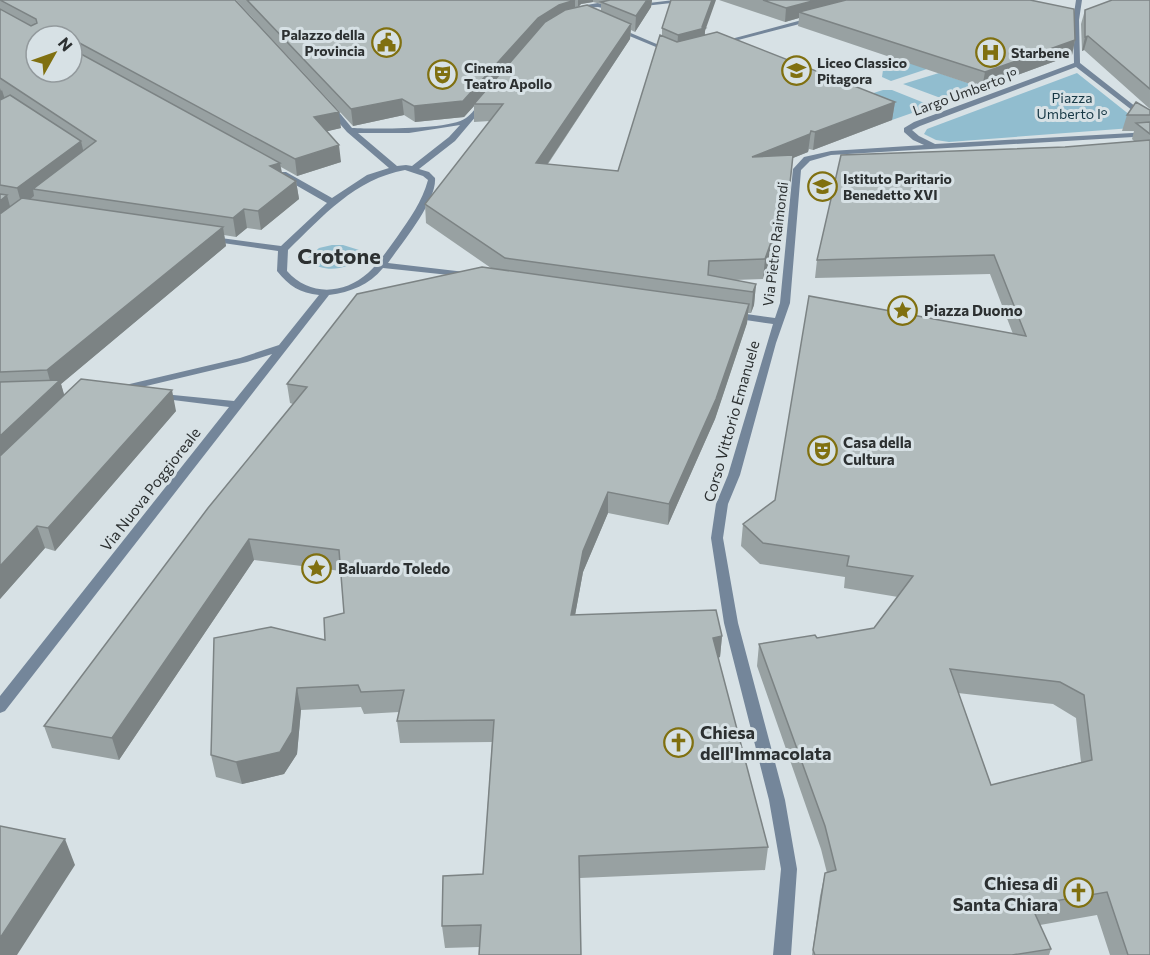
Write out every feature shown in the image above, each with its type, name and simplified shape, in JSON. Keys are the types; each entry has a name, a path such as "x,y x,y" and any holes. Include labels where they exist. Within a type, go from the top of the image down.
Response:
{"street":[{"path":"582,0 592,5 608,7 610,10"},
{"path":"626,6 696,0"},
{"path":"1078,0 1077,63 1150,122"},
{"path":"580,14 583,7 592,5"},
{"path":"571,9 580,14 597,14 618,8"},
{"path":"710,45 822,16"},
{"path":"607,24 676,54"},
{"name":"Largo Umberto I°","path":"936,148 916,138 908,130 916,124 1077,63"},
{"path":"414,169 452,139 490,95"},
{"path":"327,104 350,130 394,168"},
{"path":"350,130 378,132 423,130 468,121"},
{"path":"936,148 1150,134"},
{"name":"Via Pietro Raimondi","path":"778,322 786,290 797,169 807,159 831,153 936,148"},
{"path":"394,168 414,169 432,180 428,196 381,265 362,282 345,289 326,292 305,290 294,284 282,271 284,249 332,202 358,184 394,168"},
{"path":"278,171 332,202"},
{"path":"202,237 284,249"},
{"path":"381,265 472,276"},
{"name":"Via Nuova Poggioreale","path":"0,707 326,292"},
{"path":"719,313 778,322"},
{"name":"Corso Vittorio Emanuele","path":"778,322 734,475 722,504 717,538 731,623 777,800 789,869 782,955"},
{"path":"237,405 113,390 243,360 283,347"}],"green space":[{"path":"923,56 927,69 891,81 882,77 883,70 880,69"},
{"path":"939,73 982,88 946,100 903,84"},
{"name":"Piazza Umberto I°","path":"1077,73 1145,127 949,142 936,140 924,134 927,129"},
{"path":"883,90 892,90 932,106 892,120 848,101"},
{"path":"343,245 359,250 360,257 350,265 336,269 322,268 310,262 308,258 319,248"}],"building":[{"path":"0,0 235,0 339,112 314,117 339,145 295,159 84,45 84,24 35,24 36,19"},
{"path":"247,0 575,0 559,5 538,18 463,101 414,106 402,99 351,109"},
{"path":"647,0 636,16 601,2"},
{"path":"671,0 712,0 702,27 705,28 678,35 662,28"},
{"path":"763,0 816,0 786,8"},
{"path":"846,0 1030,0 1074,9 1075,40 985,72 799,12"},
{"path":"1112,0 1150,0 1150,89 1088,36 1085,37 1085,10"},
{"path":"587,5 631,24 536,163 618,171 660,35 677,42 717,32 895,102 815,132 811,131 810,134 752,157 793,155 789,192 765,259 709,261 708,275 756,284 753,292 505,258 425,204 503,104 474,104 545,22 565,10"},
{"path":"0,9 27,24 24,24 24,84 84,84 84,56 280,163 270,166 296,181 258,211 244,209 233,218 33,189 96,141 0,78"},
{"path":"10,95 81,141 17,188 0,185 0,100"},
{"path":"1136,102 1150,110 1150,115 1127,115"},
{"path":"1150,122 1150,134 1136,123"},
{"path":"1150,140 1150,955 1128,955 1107,892 1031,905 1051,949 1012,955 815,955 813,950 825,873 836,870 825,826 759,644 815,635 817,638 874,628 913,576 847,566 849,556 763,543 743,524 775,500 809,296 1026,336 994,255 817,260 841,155 1065,147","holes":["950,669 1060,682 1084,695 1092,760 991,785"]},
{"path":"0,194 7,195 0,201"},
{"path":"22,198 223,227 47,370 0,372 0,214"},
{"path":"482,267 749,304 716,399 669,504 608,492 583,551 571,615 716,610 722,636 713,638 768,847 579,856 581,955 479,955 481,925 442,926 443,876 483,874 494,720 397,721 404,690 361,692 358,685 297,688 292,732 280,752 236,762 211,755 214,638 271,627 325,640 324,618 344,613 339,550 249,539 112,738 44,726 208,508 307,387 287,384 357,294"},
{"path":"81,379 172,390 48,528 37,526 0,566 0,456"},
{"path":"60,380 0,436 0,382"},
{"path":"0,826 65,839 0,938"}],"place":[{"name":"Palazzo della Provincia","path":"386,42"},
{"name":"Starbene","path":"990,52"},
{"name":"Liceo Classico Pitagora","path":"796,70"},
{"name":"Cinema Teatro Apollo","path":"443,75"},
{"name":"Istituto Paritario Benedetto XVI","path":"822,186"},
{"name":"Piazza Duomo","path":"903,310"},
{"name":"Casa della Cultura","path":"822,451"},
{"name":"Baluardo Toledo","path":"317,568"},
{"name":"Chiesa dell'Immacolata","path":"679,742"},
{"name":"Chiesa di Santa Chiara","path":"1079,893"}],"district":[{"name":"Crotone","path":"339,255"}]}
